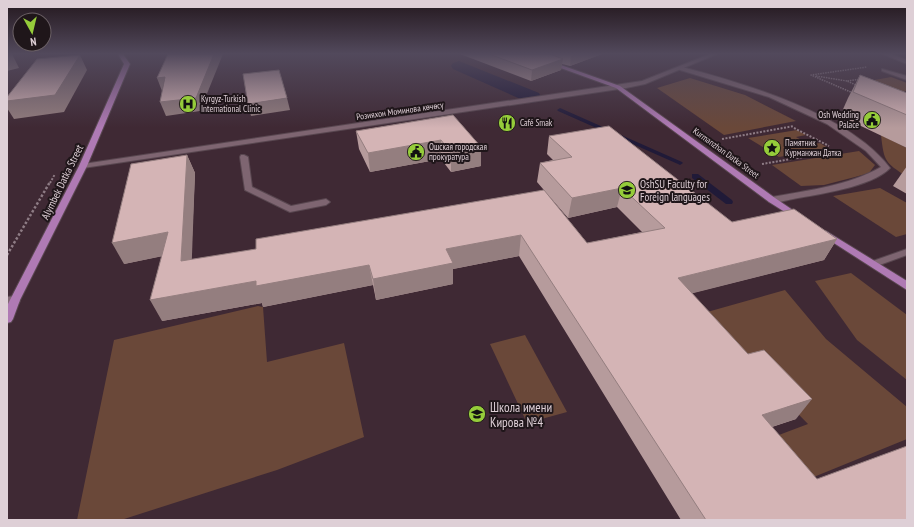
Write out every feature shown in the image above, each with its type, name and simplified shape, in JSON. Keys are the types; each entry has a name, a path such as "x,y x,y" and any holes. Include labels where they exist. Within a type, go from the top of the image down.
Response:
{"main road":[{"name":"Alymbek Datka Street","path":"7,319 11,300 83,166 121,79"},
{"name":"Kurmanzhan Datka Street","path":"597,79 618,87 772,200 804,220"},
{"path":"816,228 907,286"}],"street":[{"name":"Розияхон Моминова көчөсү","path":"83,166 618,87 643,83 655,79"},
{"path":"714,79 771,96 824,121 869,149 886,168 871,177 826,191 772,200"},
{"path":"244,157 248,188 290,209 326,202"},
{"path":"874,264 907,252"}],"path":[{"path":"819,79 858,95"},
{"path":"833,79 847,81 860,87"},
{"path":"847,81 864,79"},
{"path":"722,139 824,121"},
{"path":"792,126 838,151"},
{"path":"762,164 864,146"},
{"path":"7,255 58,170"}],"shaded area":[{"path":"692,79 745,95 796,121 724,135 657,88"},
{"path":"882,79 895,79 907,83 907,91 887,94 858,83"},
{"path":"797,130 806,135 796,137 810,145 820,143 828,148 779,157 748,138"},
{"path":"881,135 907,148 907,177 894,168 887,160 883,151"},
{"path":"859,151 875,165 869,173 824,185 801,186 772,165"},
{"path":"880,188 907,203 907,234 896,237 833,196"},
{"path":"851,273 907,315 907,380 857,340 815,281"},
{"path":"785,290 826,339 907,407 907,439 799,483 763,441 808,424 753,368 693,316"},
{"path":"258,306 263,307 267,362 344,343 364,437 277,470 121,520 77,520 114,340"},
{"path":"525,335 567,412 527,423 490,344"}],"building":[{"path":"22,79 65,79 55,95 7,101 7,97"},
{"path":"165,79 204,79 196,98 160,102"},
{"path":"244,79 281,79 287,98 248,104"},
{"path":"859,79 869,79 907,93 907,115 853,92"},
{"path":"453,115 481,147 451,153 441,140 368,153 356,131"},
{"path":"609,126 732,222 794,209 837,239 678,278 748,354 764,350 812,399 762,415 817,479 907,446 907,520 706,520 521,235 446,249 453,263 373,279 369,265 256,286 256,281 150,300 168,232 112,243 131,164 187,155 181,261 256,249 256,239 544,190 587,243 665,228 622,188 572,198 540,163 572,157 549,136"}],"waterway":[{"path":"489,79 532,97"},
{"path":"560,110 680,163"},
{"path":"695,176 729,202"}],"place":[{"name":"Kyrgyz-Turkish International Clinic","path":"188,104"},
{"name":"Osh Wedding Palace","path":"872,120"},
{"name":"Café Smak","path":"507,123"},
{"name":"Памятник Курманжан Датка","path":"772,148"},
{"name":"Ошская городская прокуратура","path":"416,152"},
{"name":"OshSU Faculty for Foreign languages","path":"627,190"},
{"name":"Школа имени Кирова №4","path":"477,414"}]}
